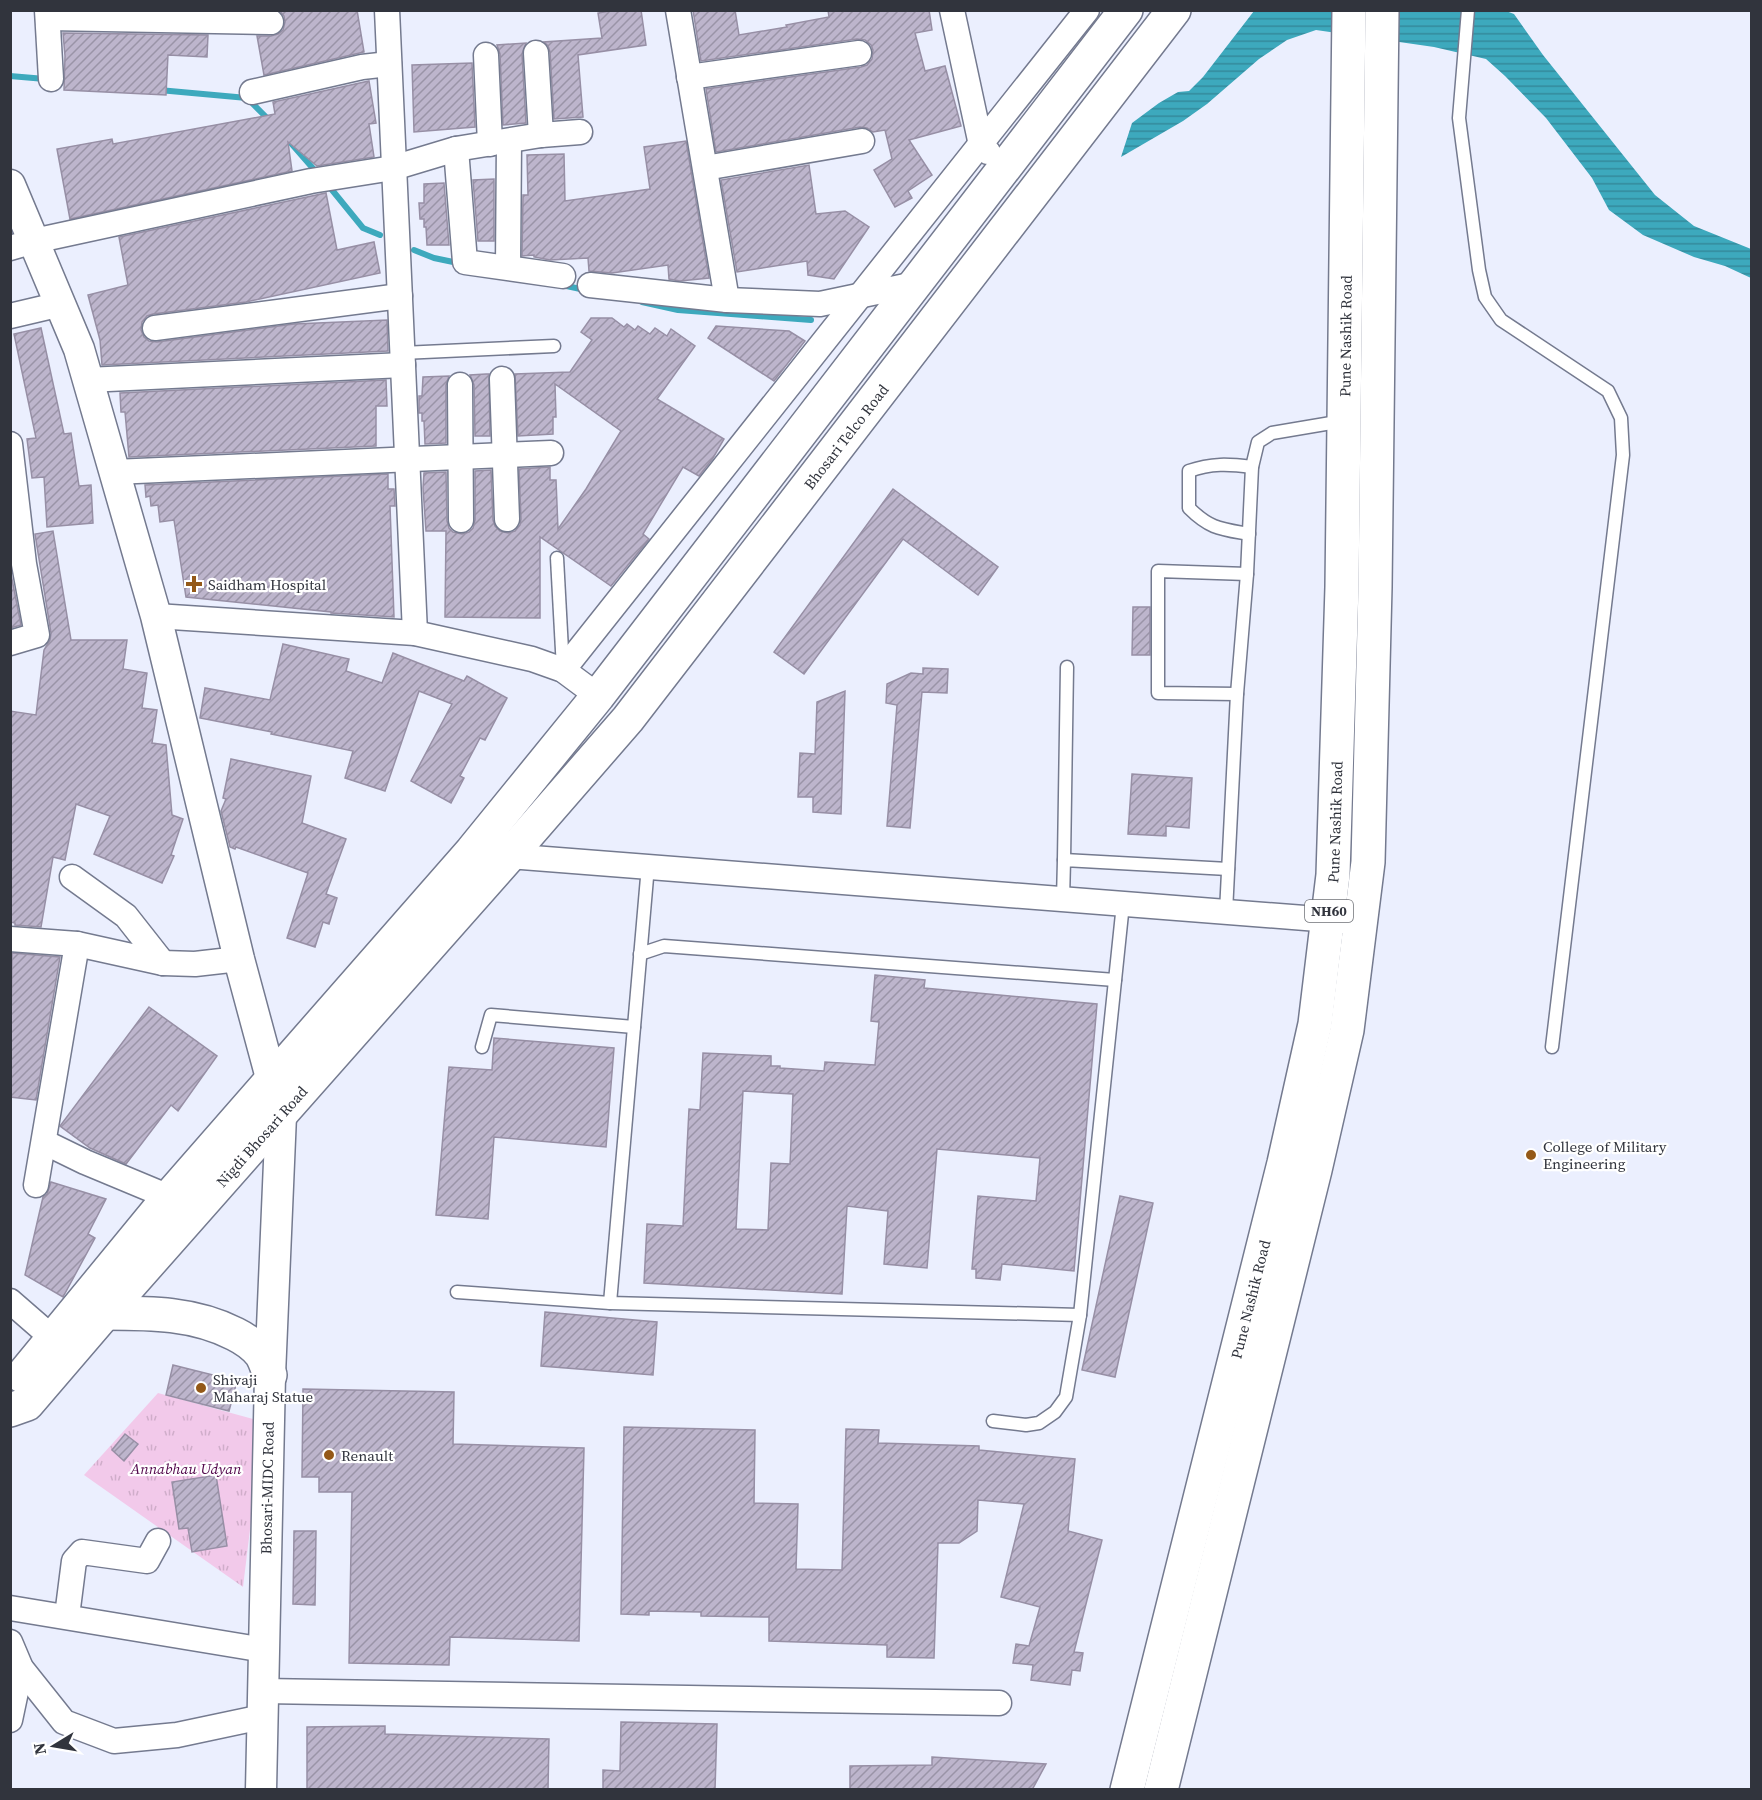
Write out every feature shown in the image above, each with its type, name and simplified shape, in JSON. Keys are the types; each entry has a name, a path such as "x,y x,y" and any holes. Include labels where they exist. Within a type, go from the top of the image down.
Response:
{"main road":[{"path":"472,850 598,696 1126,10"},
{"name":"Bhosari Telco Road","path":"508,857 628,719 1174,10"},
{"name":"Pune Nashik Road","path":"1127,1790 1284,1163 1315,1024 1328,920 1335,860 1342,586 1349,10"},
{"name":"NH60","path":"1161,1790 1316,1170 1347,1030 1368,862 1375,587 1382,10"},
{"name":"Nigdi Bhosari Road","path":"15,1399 62,1346 169,1197 472,850"},
{"name":"Nigdi Bhosari Road","path":"62,1346 105,1312 508,857"},
{"path":"105,1312 165,1314 203,1320 253,1345 261,1355 270,1375"}],"street":[{"path":"387,10 415,633"},
{"path":"678,10 727,300"},
{"path":"952,10 981,145 1005,167"},
{"path":"563,670 1087,10"},
{"path":"51,79 47,14 271,22"},
{"path":"536,53 541,135"},
{"path":"689,77 859,53"},
{"path":"486,55 499,142 508,267"},
{"path":"252,92 362,67 389,64"},
{"path":"22,245 311,181 393,168 456,149 541,135 580,132"},
{"path":"705,168 862,141"},
{"path":"456,149 465,262 563,276"},
{"name":"Bhosari-MIDC Road","path":"10,185 22,245 61,304 79,349 156,616 239,959 281,1115 270,1375 261,1790"},
{"path":"590,285 727,300 820,304 915,284"},
{"path":"155,328 400,296"},
{"path":"10,316 61,304"},
{"path":"87,380 403,359"},
{"path":"502,379 507,519"},
{"path":"460,384 461,520"},
{"path":"10,444 16,547 37,635 10,643"},
{"path":"114,472 551,453"},
{"path":"156,616 415,633 532,659 563,670 598,696"},
{"path":"472,850 508,857 648,866 1360,923"},
{"path":"72,877 126,916 163,963"},
{"path":"10,939 77,944 163,963 195,964 239,959"},
{"path":"36,1185 77,944"},
{"path":"44,1142 169,1197"},
{"path":"10,1300 62,1346"},
{"path":"67,1616 74,1561 82,1552 147,1561 158,1541"},
{"path":"10,1608 264,1650"},
{"path":"10,1642 21,1668 64,1722 114,1741 177,1735 263,1704 999,1703"},
{"path":"10,1720 21,1668"}],"lane":[{"path":"1468,10 1459,118 1479,270 1485,297 1501,320 1608,391 1621,418 1623,455 1552,1047"},
{"path":"403,359 554,346"},
{"path":"1226,912 1252,467 1258,442 1272,433 1344,421"},
{"path":"1249,534 1215,528 1202,521 1189,508 1189,471 1204,465 1252,467"},
{"path":"557,558 563,670"},
{"path":"1237,694 1158,693 1158,571 1247,574"},
{"path":"1063,899 1067,667"},
{"path":"1064,860 1228,869"},
{"path":"610,1303 648,866"},
{"path":"993,1421 1026,1425 1038,1423 1055,1412 1066,1397 1080,1315 1123,904"},
{"path":"640,954 664,946 1115,980"},
{"path":"482,1047 491,1015 633,1028"},
{"path":"457,1292 610,1303 1080,1315"}],"green space":[{"name":"Annabhau Udyan","path":"158,1393 253,1419 253,1505 243,1587 84,1475"}],"water":[{"path":"1254,11 1506,11 1514,14 1543,55 1655,195 1694,226 1751,249 1751,278 1643,235 1609,210 1592,178 1546,118 1505,76 1486,59 1434,47 1316,30 1287,40 1259,59 1207,104 1183,121 1121,157 1132,123 1178,92 1189,91 1203,77"}],"building":[{"path":"279,10 357,10 364,52 264,75 257,36 271,36 283,30 284,16"},
{"path":"641,10 646,45 578,55 583,117 554,119 550,52 544,42 602,38 598,13"},
{"path":"693,10 735,10 739,35 829,17 828,10 929,10 932,30 915,33 925,71 945,66 961,126 909,140 932,175 908,191 912,198 895,207 874,170 892,159 885,130 873,132 860,127 716,152 706,89 861,67 867,65 872,59 873,50 865,40 857,39 701,61"},
{"path":"63,33 208,35 207,57 168,55 166,95 64,90"},
{"path":"526,43 522,54 526,123 503,125 500,54 497,45"},
{"path":"472,63 475,127 414,132 412,65"},
{"path":"369,81 376,123 369,124 374,157 317,166 288,142 292,171 70,219 57,149 112,139 113,144 275,114 273,102"},
{"path":"686,141 709,278 680,281 669,279 668,265 612,273 589,271 588,258 550,260 534,257 534,255 522,256 523,195 528,195 527,155 564,154 565,201 650,189 644,147"},
{"path":"809,165 816,214 845,211 869,227 834,279 808,275 807,261 737,272 721,180"},
{"path":"494,179 494,241 478,241 473,180"},
{"path":"444,183 449,245 427,245 426,227 424,227 424,219 420,219 419,203 424,203 424,184"},
{"path":"326,193 337,250 374,242 380,273 246,302 153,314 147,316 142,322 141,330 149,341 157,342 294,324 387,320 388,351 102,365 100,340 88,295 128,285 119,237"},
{"path":"591,318 612,318 624,327 627,324 635,330 638,326 650,334 655,328 667,336 671,329 695,346 657,399 724,439 699,476 683,467 643,534 649,539 611,586 540,537 540,618 445,617 446,531 426,531 424,473 446,472 447,521 453,532 462,534 473,528 475,520 475,471 491,470 493,520 500,531 508,533 515,531 520,525 519,469 550,467 550,480 556,480 558,529 586,489 621,431 555,384 556,417 553,417 553,434 518,436 515,374 570,372 592,340 581,332"},
{"path":"716,326 789,331 805,341 774,381 708,338"},
{"path":"41,328 64,434 71,433 79,486 91,485 93,523 47,527 44,477 32,478 27,439 36,438 14,334"},
{"path":"489,374 490,436 475,436 474,385 470,375"},
{"path":"449,376 446,385 446,443 425,444 424,421 422,421 422,413 419,413 419,396 422,396 423,377"},
{"path":"386,380 387,406 376,406 376,446 129,457 125,412 121,412 120,393"},
{"path":"388,474 388,489 394,489 395,506 390,506 394,617 331,613 186,597 174,520 160,522 158,505 151,506 150,496 146,497 145,485"},
{"path":"893,489 998,567 978,595 903,539 804,674 774,652"},
{"path":"53,531 71,640 127,640 123,669 147,673 142,708 157,710 152,743 166,745 172,815 183,819 171,855 174,856 162,883 94,854 110,816 76,804 65,860 53,857 41,927 15,925 10,922 10,711 36,715 44,650 51,633 35,534"},
{"path":"10,569 21,625 10,628"},
{"path":"1133,607 1150,607 1150,655 1132,655"},
{"path":"283,644 349,659 346,671 382,683 393,653 464,681 467,676 507,698 485,740 480,738 460,776 464,778 451,803 411,781 452,704 419,691 385,791 345,778 353,751 200,718 205,688 270,700"},
{"path":"923,668 948,669 947,693 922,692 910,828 887,826 897,705 886,703 887,684 911,673 923,674"},
{"path":"845,691 841,814 813,812 813,797 798,797 800,753 815,754 817,702"},
{"path":"231,759 311,776 302,823 346,839 326,894 337,898 329,924 323,922 315,947 287,938 308,873 236,847 235,849 230,847 221,811 226,799 223,798"},
{"path":"1132,774 1192,778 1189,828 1166,826 1166,836 1128,834"},
{"path":"12,953 60,957 36,1100 10,1097"},
{"path":"875,975 925,980 924,988 1097,1004 1074,1271 1002,1264 1000,1280 976,1278 976,1269 972,1269 978,1196 1036,1201 1040,1158 937,1149 927,1268 884,1264 888,1211 847,1206 842,1294 644,1283 647,1224 683,1226 689,1109 700,1110 703,1053 771,1056 771,1066 780,1066 780,1068 824,1071 825,1062 875,1065 879,1022 871,1021","holes":["743,1091 793,1094 790,1164 771,1163 768,1230 736,1229"]},
{"path":"149,1007 217,1056 178,1111 171,1105 126,1164 90,1148 60,1126"},
{"path":"494,1038 614,1048 606,1147 494,1137 488,1219 436,1215 449,1067 492,1070"},
{"path":"51,1182 106,1199 88,1234 95,1238 63,1297 25,1275 43,1197 47,1194"},
{"path":"1120,1196 1153,1203 1115,1377 1082,1370"},
{"path":"545,1312 657,1322 653,1375 541,1366"},
{"name":"Shivaji Maharaj Statue","path":"173,1365 237,1381 229,1411 166,1395"},
{"path":"303,1389 454,1392 453,1444 584,1448 579,1641 450,1637 449,1665 349,1663 352,1492 319,1492 319,1477 302,1477"},
{"path":"624,1427 755,1430 754,1503 798,1504 796,1569 842,1570 846,1429 879,1430 878,1443 979,1446 979,1450 1075,1459 1068,1531 1102,1540 1074,1652 1083,1653 1080,1671 1072,1670 1070,1685 1031,1680 1033,1665 1013,1663 1016,1644 1029,1646 1040,1607 1001,1597 1024,1504 978,1500 977,1531 959,1543 938,1543 934,1658 887,1657 887,1645 769,1641 769,1617 701,1616 701,1612 649,1611 649,1615 621,1614"},
{"path":"125,1434 138,1444 124,1461 112,1450"},
{"path":"216,1475 227,1546 192,1552 188,1528 179,1529 172,1482"},
{"path":"294,1531 316,1531 315,1605 293,1604"},
{"path":"621,1722 717,1724 715,1790 603,1790 603,1770 620,1771"},
{"path":"385,1726 385,1734 549,1739 548,1790 307,1790 307,1727"},
{"path":"932,1757 1046,1764 1032,1790 850,1790 850,1766 932,1765"}],"waterway":[{"path":"10,76 45,79"},
{"path":"159,90 247,98 271,122"},
{"path":"290,142 317,173"},
{"path":"328,185 363,228 380,235"},
{"path":"414,250 434,258 458,263"},
{"path":"562,285 585,290"},
{"path":"642,302 678,310 811,320"}],"place":[{"name":"Saidham Hospital","path":"194,584"},
{"name":"College of Military Engineering","path":"1531,1155"},
{"name":"Shivaji Maharaj Statue","path":"201,1388"},
{"name":"Renault","path":"329,1455"}]}
